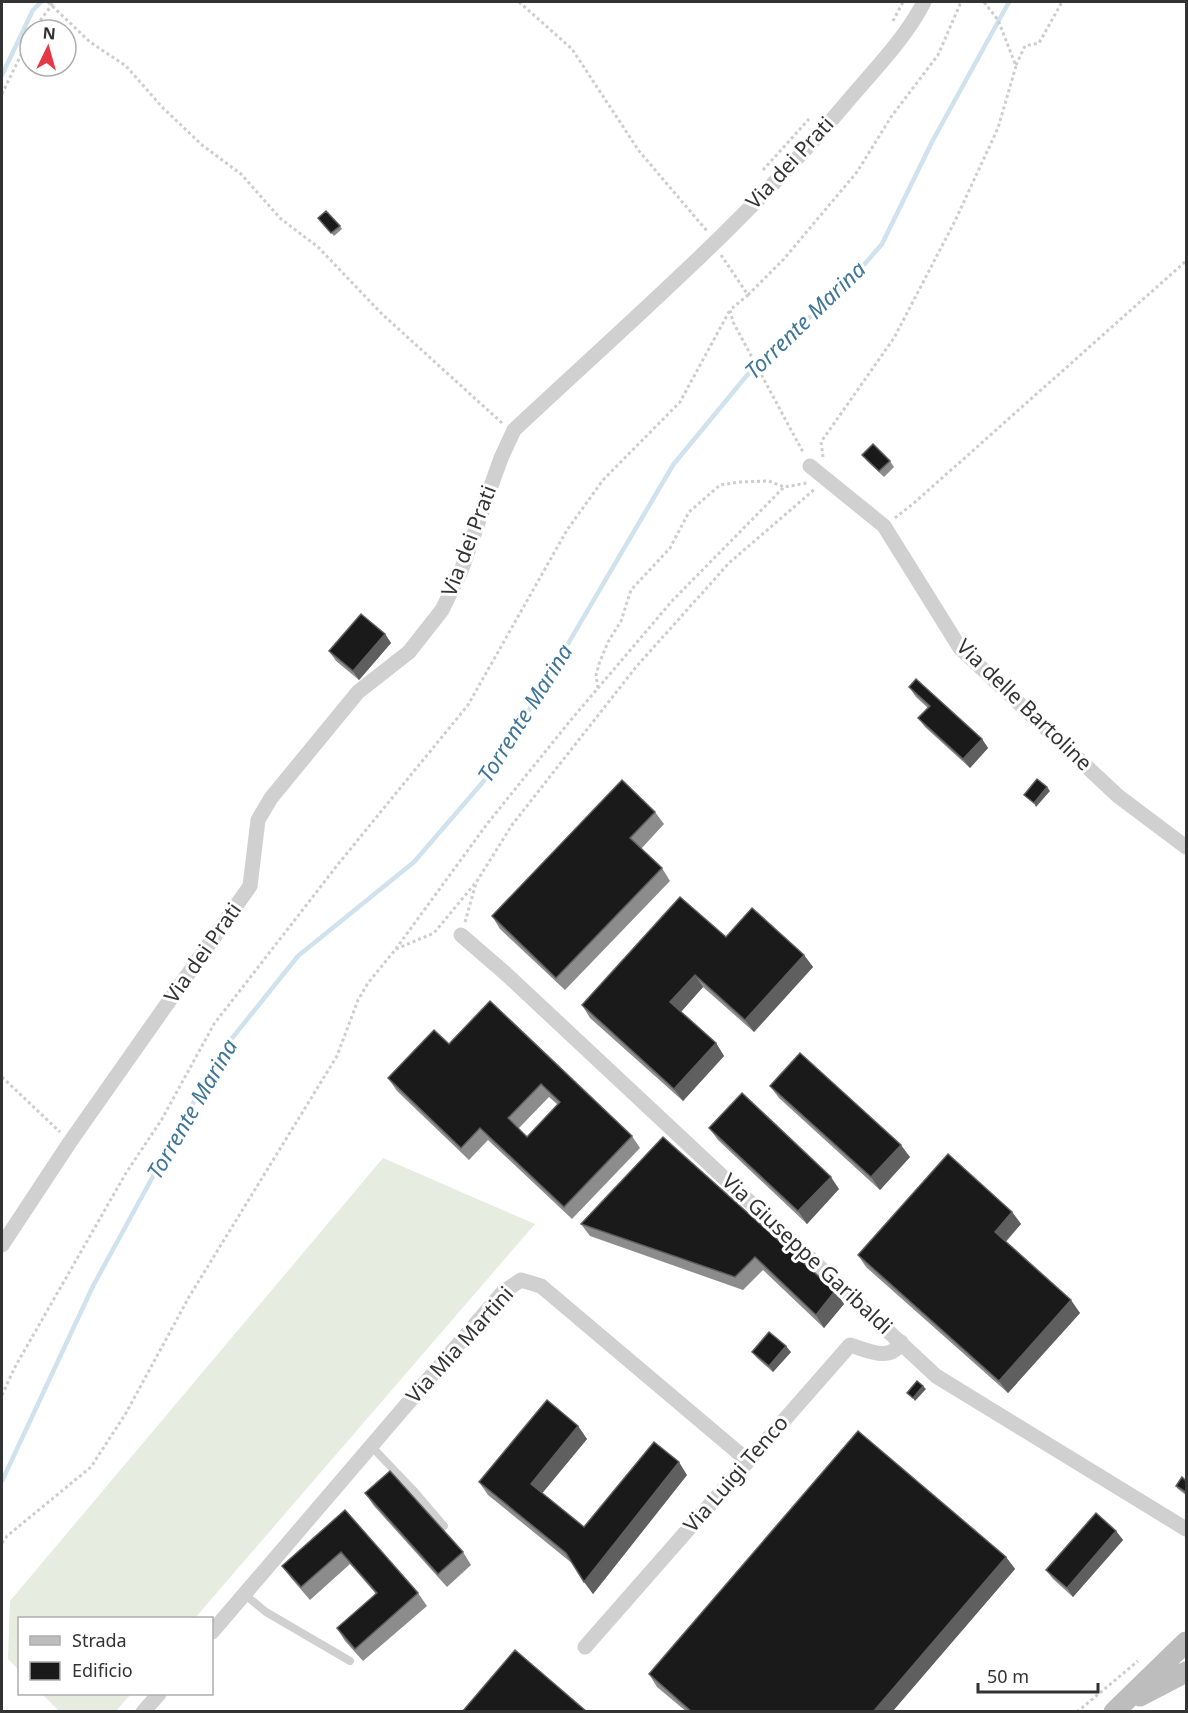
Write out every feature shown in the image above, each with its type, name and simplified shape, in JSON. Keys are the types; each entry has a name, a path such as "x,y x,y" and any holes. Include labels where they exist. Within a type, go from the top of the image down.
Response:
{"main road":[{"path":"1118,1709 1186,1642"},
{"path":"1118,1709 1186,1672"}],"street":[{"name":"Via dei Prati","path":"2,1245 70,1142 250,886 258,820 270,798 358,692 409,652 442,610 461,571 501,458 514,430 714,243 820,134 912,25 924,2"},
{"name":"Via delle Bartoline","path":"810,466 884,526 960,648 1118,796 1186,847"},
{"name":"Via Giuseppe Garibaldi","path":"461,935 936,1376 1186,1529"},
{"name":"Via Mia Martini","path":"213,1631 503,1292 520,1280 542,1286 747,1460"},
{"name":"Via Luigi Tenco","path":"585,1647 850,1345 882,1354 890,1353 899,1347 901,1342"},
{"path":"143,1712 158,1695"}],"lane":[{"path":"371,1446 444,1526"},
{"path":"244,1594 266,1612 350,1661"}],"path":[{"path":"519,2 572,49 639,152 714,243 748,295"},
{"path":"887,30 903,2"},
{"path":"2,1395 15,1367 126,1173 162,1119 214,1024 339,863 468,705 567,530 603,480 680,402 730,310 783,260 857,172 891,117 938,55 961,2"},
{"path":"984,2 998,20 1016,66"},
{"path":"826,479 821,442 894,338 955,221 998,128 1016,66 1025,46 1039,43 1062,2"},
{"path":"41,18 51,3 90,42 126,66 162,107 202,145 241,174 280,219 318,247 382,315 498,420 514,430"},
{"path":"2,94 18,61"},
{"path":"760,173 814,114"},
{"path":"884,526 914,503 1186,261"},
{"path":"730,310 733,322 810,466"},
{"path":"2,1543 7,1536 91,1467 126,1413 189,1297 337,1056 358,1000 368,983 395,950 487,824 672,601 784,488 826,479"},
{"path":"395,950 434,933 477,881 512,825 636,668 729,563 826,479"},
{"path":"598,688 596,675 599,664 608,642 621,621 631,590 670,548 689,512 720,485 769,481 784,488"},
{"path":"461,935 477,881"},
{"path":"2,1077 70,1142"},
{"path":"1077,1712 1145,1655"}],"shaded area":[{"path":"383,1158 535,1224 196,1617 18,1617 18,1669 8,1659 10,1601"},
{"path":"43,1695 130,1695 115,1712 59,1711"}],"building":[{"path":"326,211 340,226 331,233 318,218"},
{"path":"873,444 890,461 879,471 862,455"},
{"path":"361,614 385,634 353,671 329,651"},
{"path":"916,679 982,739 963,759 918,718 930,706 909,687"},
{"path":"1037,779 1047,787 1034,803 1024,795"},
{"path":"622,780 655,812 630,838 662,868 556,978 492,916"},
{"path":"680,897 726,937 752,908 804,955 745,1020 695,975 670,1002 716,1043 674,1089 582,1005"},
{"path":"490,1001 632,1136 564,1207 480,1128 461,1148 388,1078 434,1030 449,1044","holes":["541,1084 560,1102 527,1137 508,1118"]},
{"path":"800,1053 901,1145 871,1177 770,1086"},
{"path":"742,1093 831,1177 798,1211 709,1128"},
{"path":"663,1137 835,1291 816,1315 755,1257 735,1277 581,1224"},
{"path":"948,1154 1012,1212 995,1232 1071,1300 999,1381 858,1255"},
{"path":"769,1332 786,1346 769,1366 752,1352"},
{"path":"917,1381 923,1386 913,1398 907,1393"},
{"path":"547,1400 578,1426 531,1484 584,1527 654,1442 679,1462 584,1582 566,1553 479,1482"},
{"path":"858,1431 1006,1557 873,1712 692,1712 649,1674"},
{"path":"390,1471 463,1552 438,1574 365,1493"},
{"path":"1182,1477 1186,1481 1186,1492 1176,1486"},
{"path":"345,1510 418,1593 355,1649 337,1628 377,1593 341,1552 301,1587 282,1566"},
{"path":"1096,1513 1116,1531 1067,1588 1046,1570"},
{"path":"515,1650 587,1712 462,1712"}],"waterway":[{"path":"2,75 33,10 41,2"},
{"name":"Torrente Marina","path":"2,1481 93,1286 221,1052 298,956 414,862 495,768 673,465 753,368 849,282 882,244 933,140 1009,2"}]}
